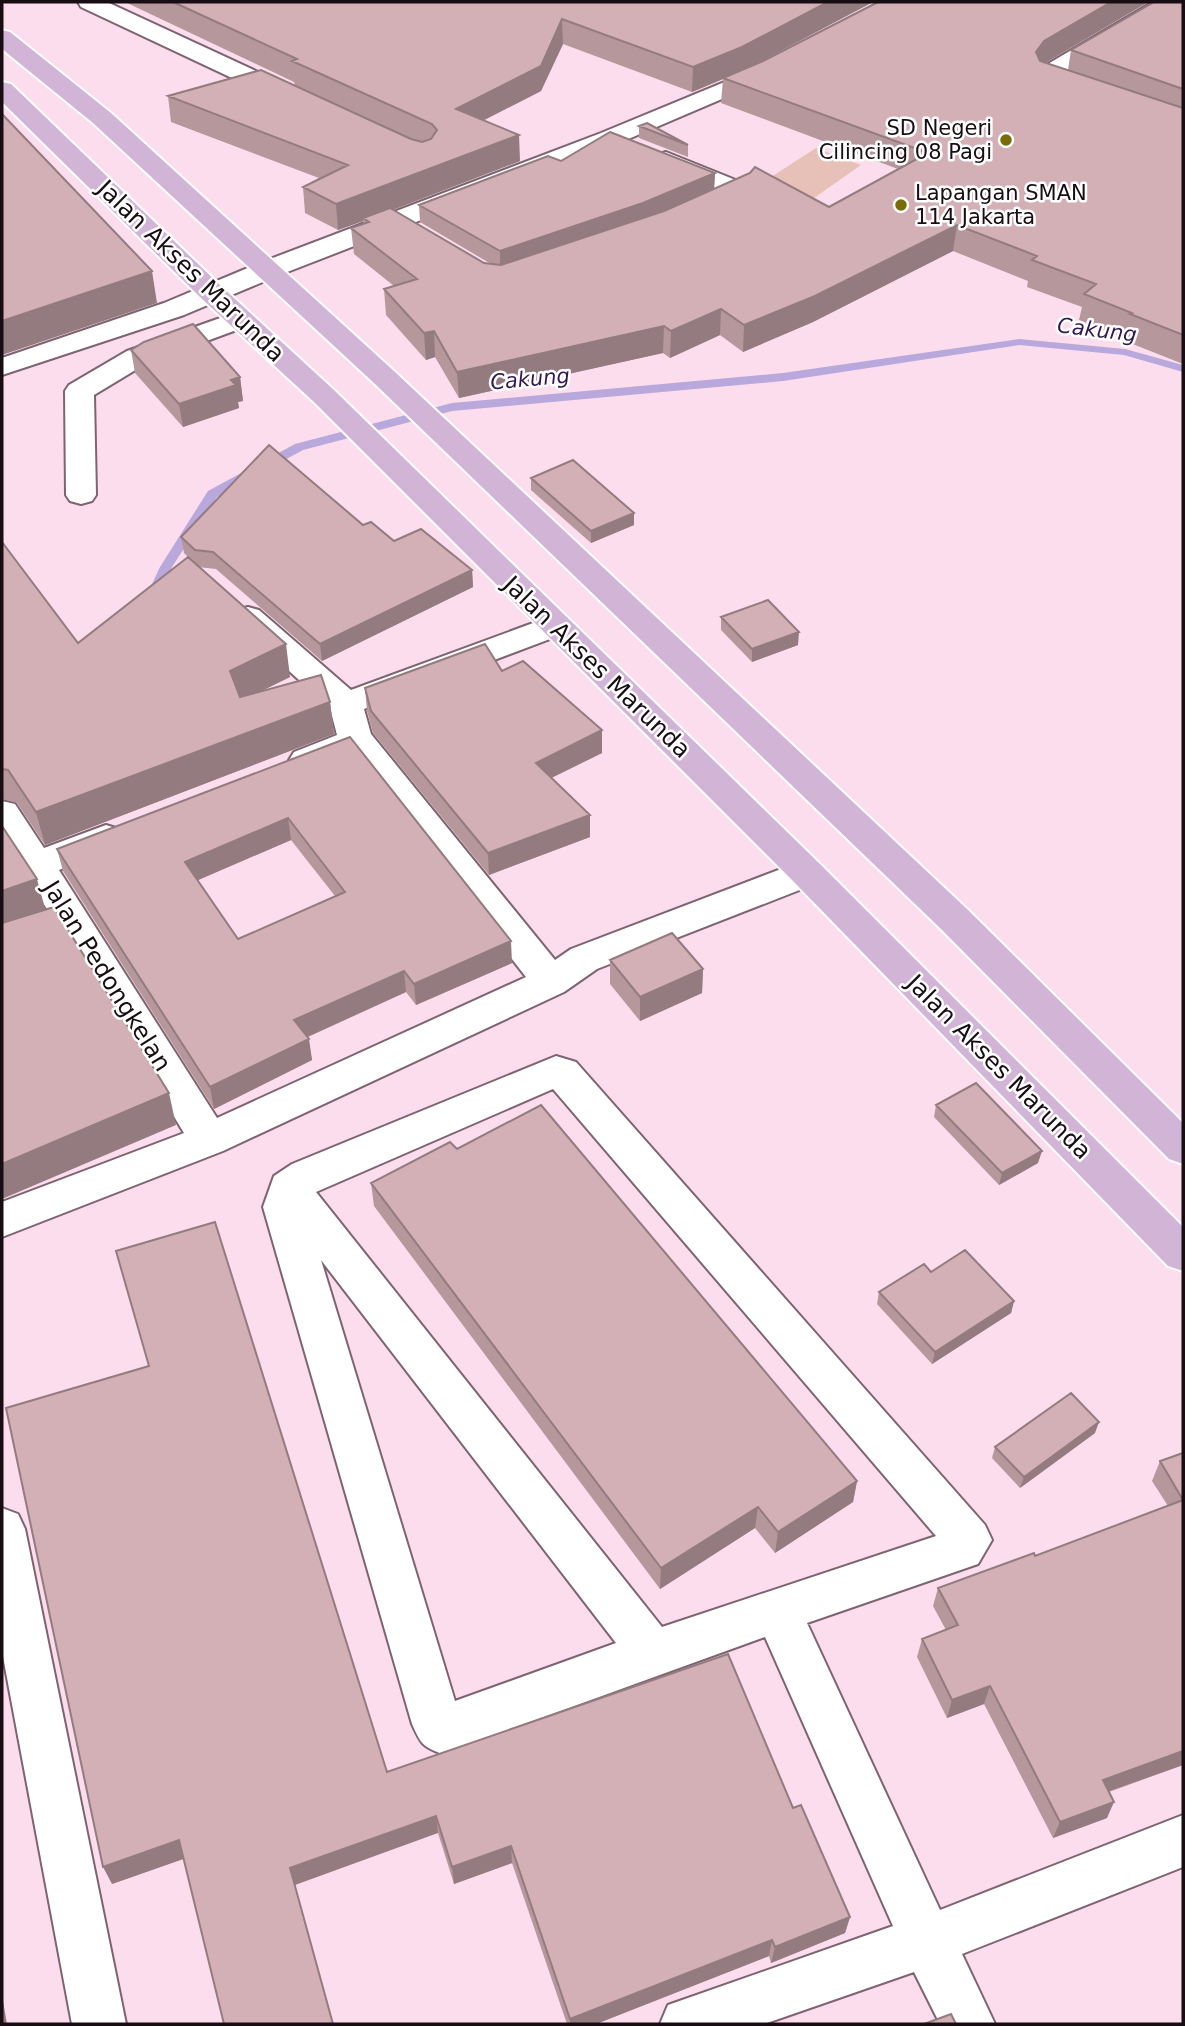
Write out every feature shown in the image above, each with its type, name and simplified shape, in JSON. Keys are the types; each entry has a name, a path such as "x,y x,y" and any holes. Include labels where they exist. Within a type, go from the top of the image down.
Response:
{"main road":[{"name":"Jalan Akses Marunda","path":"2,37 102,118 385,378 954,919 1183,1148"},
{"name":"Jalan Akses Marunda","path":"2,89 211,292 325,397 807,873 1183,1254"}],"street":[{"path":"89,2 311,106"},
{"path":"1097,98 1046,79 1049,74 1170,2"},
{"path":"2,367 174,309 267,270 406,229 784,62"},
{"path":"610,138 738,190 734,195 676,219"},
{"path":"81,495 79,391 137,357 240,319"},
{"path":"223,596 346,704 356,742"},
{"path":"346,704 555,626"},
{"path":"276,772 356,742 361,743 551,982"},
{"name":"Jalan Pedongkelan","path":"2,813 73,919 209,1140"},
{"path":"37,865 137,825"},
{"path":"2,1220 209,1140 551,982 584,959 807,873"},
{"path":"37,931 73,919"},
{"path":"562,1073 969,1540 961,1549 653,1653 442,1730 437,1724 284,1208 289,1188 307,1176 550,1074 562,1073"},
{"path":"289,1188 653,1653"},
{"path":"2,1529 99,2024"},
{"path":"778,1612 927,1941 968,2024"},
{"path":"687,2024 927,1941 1183,1841"}],"shaded area":[{"name":"Lapangan SMAN 114 Jakarta","path":"816,148 861,165 814,198 768,179"}],"building":[{"path":"173,2 828,2 742,47 693,67 562,19 541,66 456,109 519,135 336,204 303,187 348,165 168,96 261,70 411,139 422,142 431,139 437,130 432,124 292,61 297,59"},
{"path":"878,2 1111,2 1044,41 1036,52 1040,61 1183,108 1183,335 1084,294 1096,284 1032,260 1037,256 957,225 815,296 744,325 721,309 671,331 664,326 457,372 434,331 424,333 384,289 417,279 351,228 369,222 363,218 390,208 484,263 501,265 664,211 750,173 755,167 829,207 928,153 723,78 763,61"},
{"path":"1154,2 1183,2 1183,89 1071,50"},
{"path":"2,114 152,271 2,321"},
{"path":"647,123 688,145 639,126"},
{"path":"610,132 715,173 643,203 500,251 419,205 548,156 561,161"},
{"path":"193,324 240,377 231,380 236,385 179,404 131,350 144,342"},
{"path":"269,445 363,525 371,522 394,541 421,529 472,570 320,644 213,552 195,550 181,537"},
{"path":"573,460 634,513 591,531 531,478"},
{"path":"2,542 78,643 188,557 286,644 230,671 240,697 321,675 330,702 36,812 8,770 2,769"},
{"path":"768,600 799,632 752,649 721,617"},
{"path":"485,644 502,671 523,661 602,730 536,763 590,815 488,853 371,711 365,688"},
{"path":"350,737 511,941 414,984 404,971 294,1020 309,1039 210,1087 57,849","holes":["288,818 345,892 238,939 185,862"]},
{"path":"2,826 37,879 2,891"},
{"path":"54,907 169,1093 2,1164 2,923"},
{"path":"672,933 703,969 640,997 610,960"},
{"path":"976,1083 1042,1151 1002,1173 936,1105"},
{"path":"541,1105 857,1481 778,1532 758,1507 661,1568 371,1183 450,1142 457,1149"},
{"path":"215,1222 387,1772 728,1654 793,1808 801,1805 850,1917 775,1947 772,1940 570,2019 511,1846 452,1867 436,1816 290,1868 333,2024 224,2024 179,1840 103,1867 6,1408 149,1366 116,1251"},
{"path":"965,1250 1014,1301 935,1352 879,1292 924,1264 931,1272"},
{"path":"1071,1393 1099,1422 1024,1477 995,1447"},
{"path":"1183,1453 1183,1500 1160,1461"},
{"path":"1183,1500 1183,1751 1103,1780 1114,1802 1060,1822 990,1686 952,1700 922,1639 958,1625 938,1588 1034,1553 1035,1556"},
{"path":"951,2014 956,2024 924,2024"}],"waterway":[{"name":"Cakung","path":"153,597 166,567 212,494 299,447 452,407 783,377 1019,342 1125,352 1183,369"}],"place":[{"name":"SD Negeri Cilincing 08 Pagi","path":"1006,140"},
{"name":"Lapangan SMAN 114 Jakarta","path":"901,205"}]}
